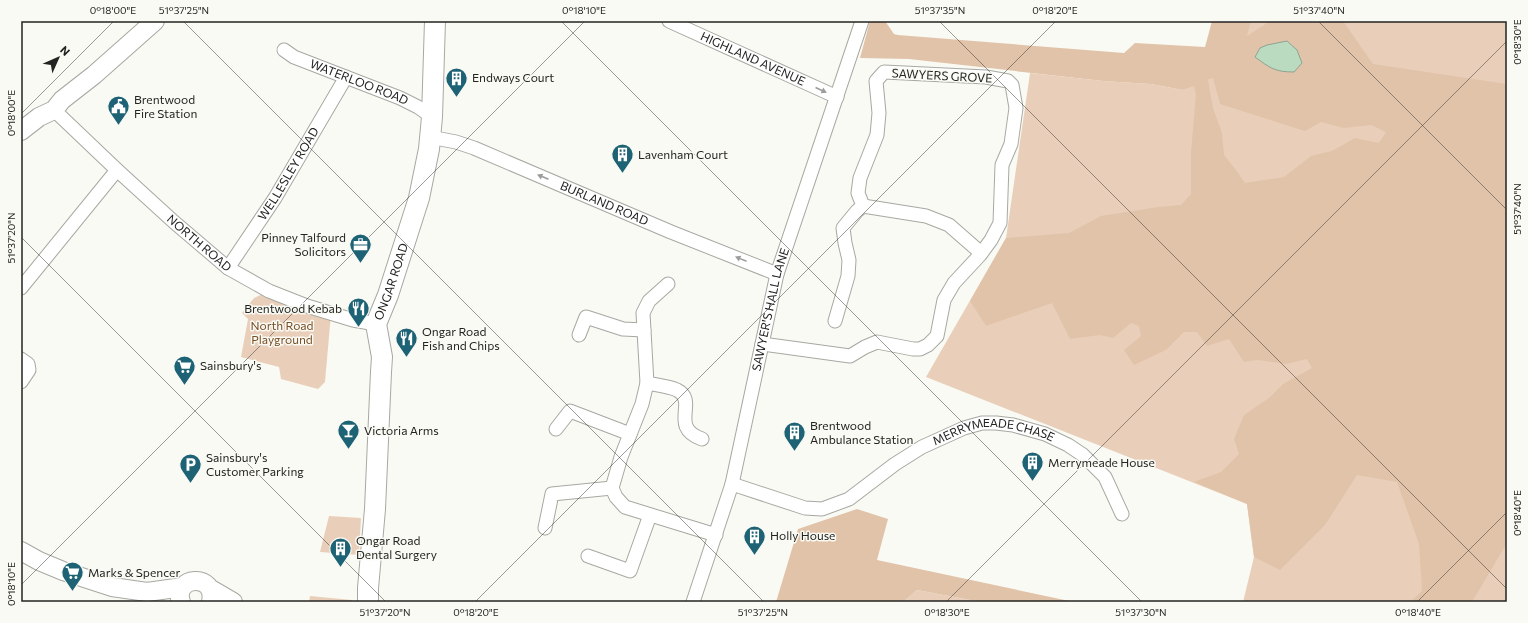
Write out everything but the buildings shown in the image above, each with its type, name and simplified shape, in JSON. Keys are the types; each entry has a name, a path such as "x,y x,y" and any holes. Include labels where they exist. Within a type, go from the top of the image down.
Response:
{"main road":[{"name":"ONGAR ROAD","path":"367,599 375,514 382,357 376,324 388,295 419,198 426,167 432,117 435,21"}],"street":[{"path":"21,131 39,117 54,110 62,100 94,75 156,21"},
{"name":"HIGHLAND AVENUE","path":"669,21 837,97"},
{"name":"SAWYER'S HALL LANE","path":"693,602 732,484 777,274 862,21"},
{"name":"WATERLOO ROAD","path":"284,50 294,57 400,98 418,107 432,117"},
{"name":"SAWYERS GROVE","path":"762,344 850,356 876,342 913,349 920,349 928,345 936,336 944,300 954,284 991,240 1000,223 1002,165 1011,144 1016,108 1012,85 1008,81 986,77 884,72 876,81 880,113 877,135 860,178 858,193 863,206"},
{"name":"WELLESLEY ROAD","path":"228,268 275,198 346,77"},
{"name":"NORTH ROAD","path":"54,110 117,170 228,268 269,291 307,306 353,320 376,324"},
{"name":"BURLAND ROAD","path":"430,137 450,140 474,148 671,232 777,274"},
{"path":"21,288 117,170"},
{"path":"835,321 848,276 849,260 843,228 863,206 932,218 949,225 981,253"},
{"path":"668,284 649,301 643,313 646,383 642,404 630,434 612,488 616,497 625,507 716,535"},
{"path":"579,336 586,317 623,329 644,330"},
{"path":"21,359 28,364 29,370 21,382"},
{"path":"646,383 677,390 687,403 684,422 687,430 702,439"},
{"path":"556,429 570,411 630,434"},
{"name":"MERRYMEADE CHASE","path":"732,484 805,508 822,509 849,499 895,464 922,447 964,428 982,423 996,422 1046,434 1068,445 1083,455 1105,477 1122,514"},
{"path":"545,528 552,494 612,488"},
{"path":"588,556 630,570 650,515"},
{"path":"21,551 39,561 63,571 163,602"},
{"path":"126,590 182,594 189,582 197,580 206,584 211,598 233,602"}],"green space":[{"path":"1251,21 1507,21 1507,602 1243,602 1254,557 1247,504 926,377 1006,238 1030,73 1103,81 1151,84 1183,90 1232,70"},
{"name":"North Road Playground","path":"269,291 331,314 325,382 318,389 281,379 279,367 241,357 248,319 242,313 254,298"},
{"path":"329,516 361,518 359,555 320,552"},
{"path":"917,590 981,602 903,602"},
{"path":"310,596 352,600 351,602 309,602"}],"shaded area":[{"path":"870,21 885,21 894,34 898,35 1124,53 1135,43 1205,47 1212,21 1251,21 1247,36 1270,21 1343,21 1373,64 1507,84 1507,543 1472,602 1410,602 1422,591 1419,544 1397,482 1357,475 1325,525 1280,570 1254,557 1247,504 1194,482 1221,472 1239,454 1234,439 1244,415 1269,398 1283,384 1312,368 1307,359 1286,364 1257,360 1244,362 1229,339 1207,346 1197,332 1184,332 1166,350 1134,365 1124,350 1141,336 1139,326 1131,323 1113,338 1100,335 1070,339 1052,303 986,326 970,301 1006,238 1069,233 1101,216 1181,205 1191,194 1191,152 1196,94 1194,86 1183,90 1151,84 1103,81 909,59 860,58","holes":["1213,78 1220,104 1305,131 1321,122 1344,128 1371,125 1386,132 1379,143 1355,138 1332,151 1311,156 1284,177 1245,183 1224,155 1222,133 1213,108 1208,80"]},
{"path":"1287,41 1297,50 1302,63 1294,72 1273,69 1255,57 1260,48"},
{"path":"857,509 888,519 877,560 1074,602 981,602 917,590 903,602 776,602 798,529"}],"place":[{"name":"Endways Court","path":"457,98"},
{"name":"Brentwood Fire Station","path":"119,126"},
{"name":"Lavenham Court","path":"622,174"},
{"name":"Pinney Talfourd Solicitors","path":"361,264"},
{"name":"Brentwood Kebab","path":"358,328"},
{"name":"Ongar Road Fish and Chips","path":"406,358"},
{"name":"Sainsbury's","path":"184,386"},
{"name":"Victoria Arms","path":"348,450"},
{"name":"Brentwood Ambulance Station","path":"794,452"},
{"name":"Merrymeade House","path":"1033,482"},
{"name":"Sainsbury's Customer Parking","path":"191,484"},
{"name":"Holly House","path":"755,556"},
{"name":"Ongar Road Dental Surgery","path":"341,568"},
{"name":"Marks & Spencer","path":"73,592"}]}
